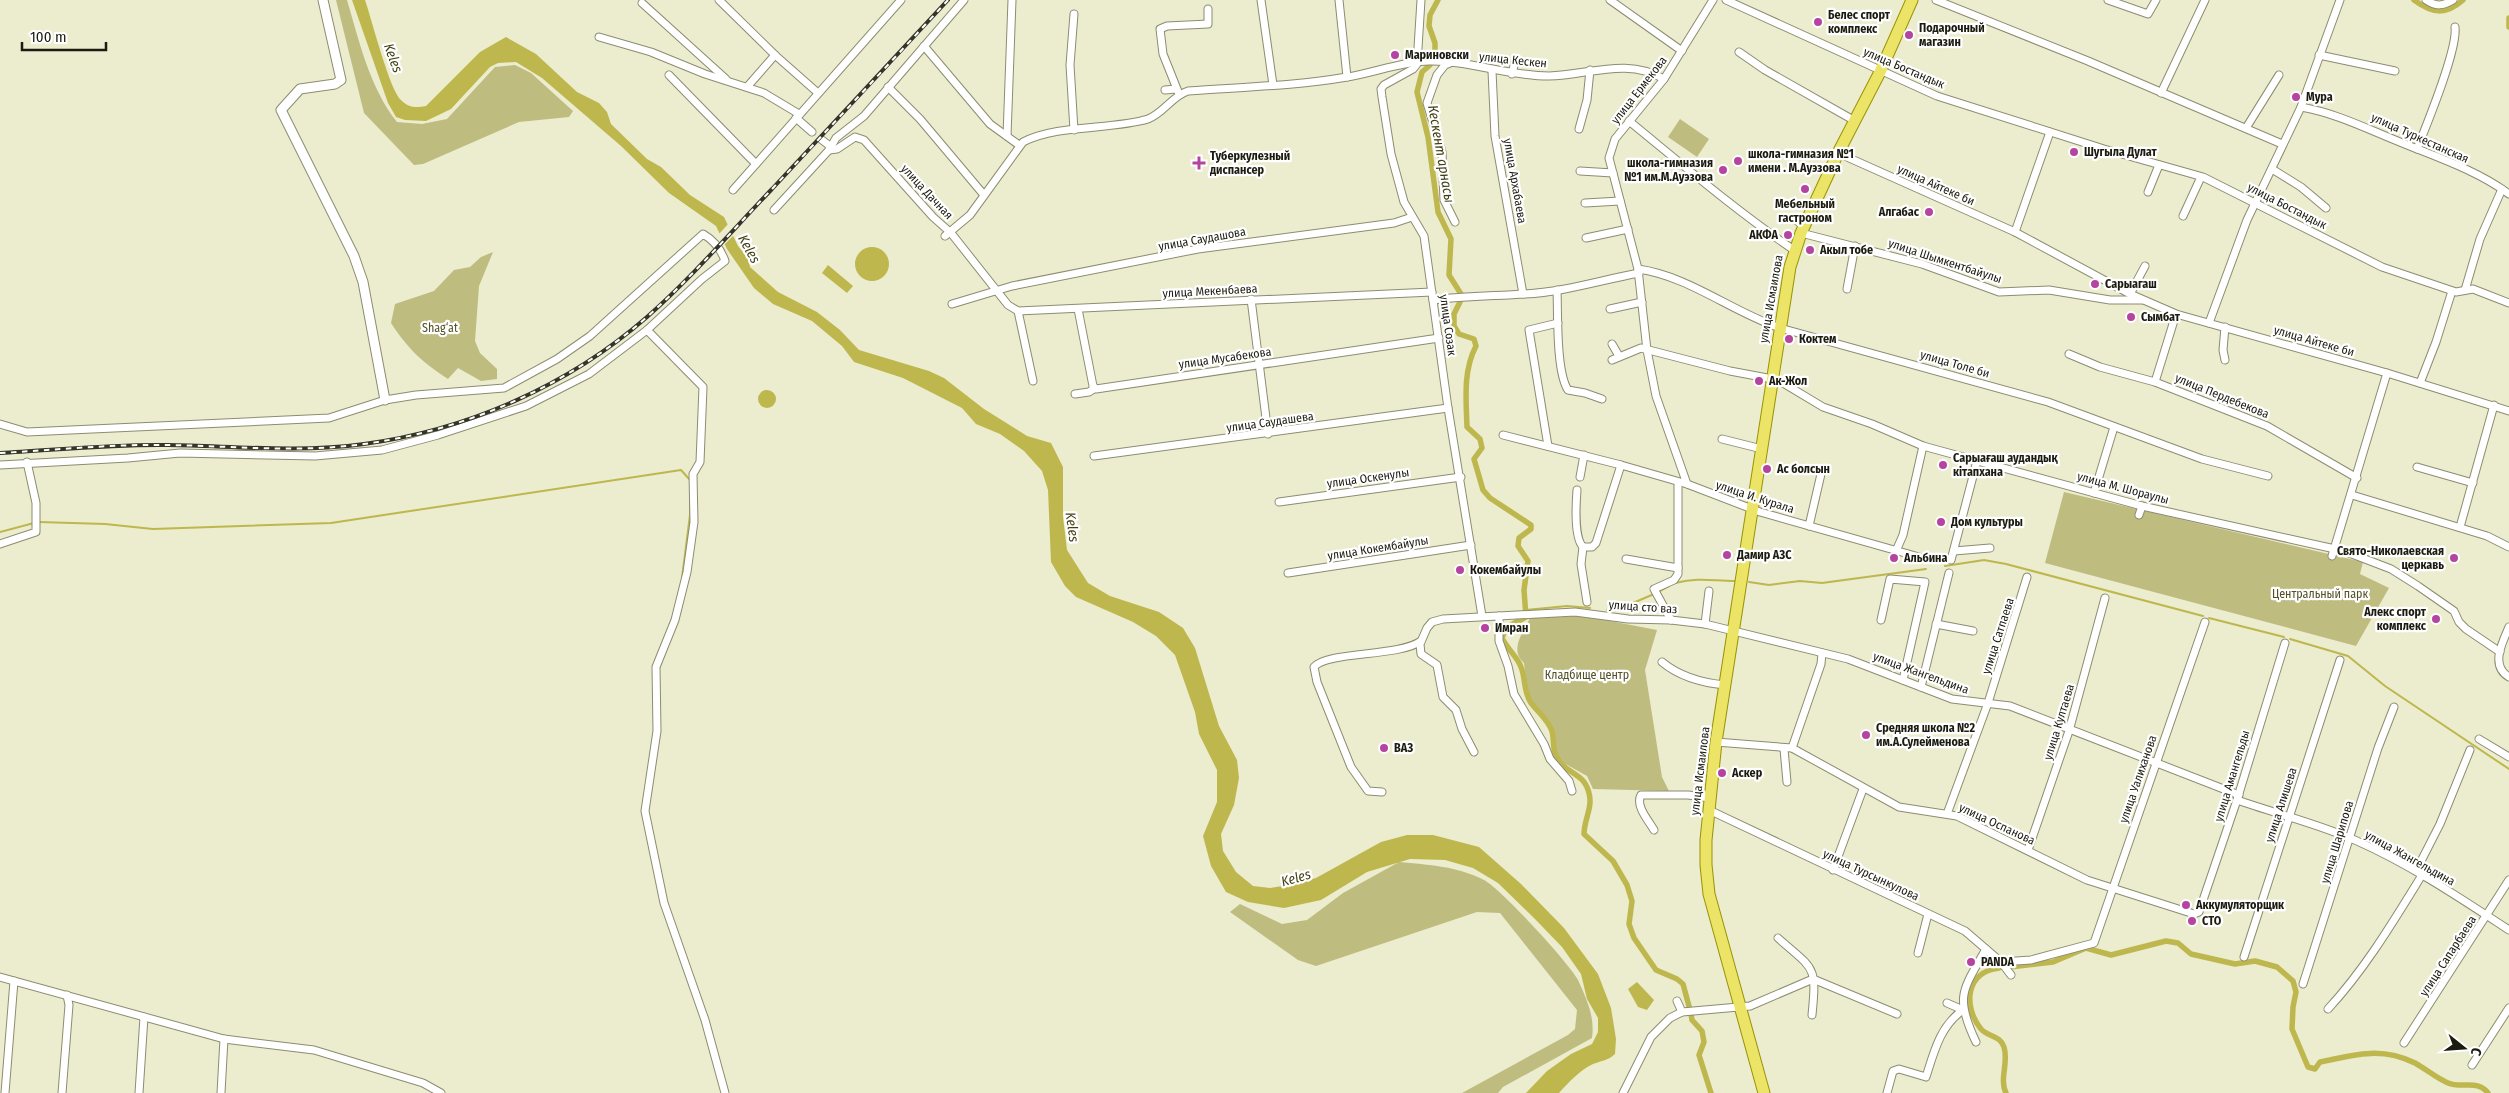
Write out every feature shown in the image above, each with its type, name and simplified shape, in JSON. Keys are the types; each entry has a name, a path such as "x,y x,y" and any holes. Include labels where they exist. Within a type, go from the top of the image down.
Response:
{"main road":[{"name":"улица Исмаилова","path":"1764,1093 1741,1005 1709,908 1706,865 1716,742 1780,328 1800,226 1880,72 1888,44 1912,0"}],"street":[{"path":"323,0 341,80 335,84 300,89 280,110 354,256 363,282 385,400"},
{"path":"720,0 762,40 775,56 818,93"},
{"path":"733,190 901,0"},
{"path":"774,210 830,148 864,116 964,0"},
{"path":"1007,136 1012,0"},
{"path":"1260,0 1273,85"},
{"path":"1339,0 1347,77"},
{"path":"1417,62 1421,0"},
{"path":"1610,0 1682,52"},
{"name":"улица Ермекова","path":"1687,484 1656,396 1638,271 1610,162 1610,150 1615,139 1629,120 1664,79 1713,0"},
{"name":"улица Бостандык","path":"1726,0 1880,72 1937,96 2201,177 2255,202 2373,263 2452,291 2460,293 2473,289 2509,303"},
{"path":"1936,0 2282,144"},
{"path":"2108,0 2148,14 2156,0"},
{"path":"2161,93 2205,0"},
{"path":"2209,323 2225,276 2255,202 2300,107 2340,0"},
{"path":"2426,0 2440,6 2453,0"},
{"path":"642,3 728,81"},
{"path":"948,235 970,216 1019,145 1028,139 1146,119 1166,108 1178,92 1171,71 1162,54 1160,29 1167,26 1208,24 1208,9"},
{"path":"1074,14 1070,65 1074,130"},
{"path":"2417,149 2453,47 2455,27"},
{"path":"599,37 664,56 704,74 764,93 798,116 812,132"},
{"path":"924,46 990,124 1019,145"},
{"path":"1739,52 1765,70 1855,121"},
{"path":"2319,55 2395,71"},
{"path":"747,87 775,56"},
{"name":"улица Кескен","path":"1165,90 1178,92 1347,77 1428,61 1512,74 1566,75 1609,68 1638,69 1653,73 1664,79"},
{"name":"улица Созак","path":"1417,62 1413,69 1384,85 1379,90 1391,154 1404,202 1424,236 1448,408 1461,477 1482,616"},
{"path":"1512,74 1515,62"},
{"path":"1450,63 1445,65 1437,75 1428,103 1442,152 1444,200 1455,222"},
{"path":"1579,129 1587,100 1590,70"},
{"name":"улица Архабаева","path":"1492,71 1496,136 1523,294"},
{"path":"669,75 756,164"},
{"path":"2246,128 2279,75"},
{"path":"888,88 920,119 984,195"},
{"name":"улица Туркестанская","path":"2300,107 2339,116 2471,172 2509,194"},
{"path":"1629,120 1677,162 1768,233 1794,250"},
{"path":"2016,232 2050,132"},
{"path":"1649,136 1660,141"},
{"name":"улица Дачная","path":"830,148 837,148 855,137 862,139 998,290"},
{"path":"822,140 830,148"},
{"name":"улица Айтеке би","path":"1838,153 2016,232 2130,294 2176,314 2420,383 2509,411"},
{"path":"2148,192 2158,165"},
{"path":"2272,169 2301,187 2326,208"},
{"path":"1580,171 1613,173"},
{"path":"2183,216 2201,177"},
{"path":"2465,290 2480,239 2502,189"},
{"path":"1585,203 1620,201"},
{"name":"улица Саудашова","path":"952,304 998,290 1198,248 1394,223 1412,216"},
{"name":"улица Шымкентбайулы","path":"1800,226 1855,246 1922,264 1999,292 2049,290 2110,300 2142,300"},
{"path":"1586,238 1628,229"},
{"path":"0,424 27,432 330,418 385,400 416,395 504,388 557,359 590,336 703,234 712,239 722,251 725,261 702,279 646,330 589,374 526,406 382,450 315,456 180,453 128,458 27,462 0,465"},
{"path":"1847,289 1855,246"},
{"path":"2130,294 2145,266"},
{"name":"улица Толе би","path":"1469,297 1523,294 1593,285 1638,271 1676,279 1763,322 1780,328 2048,402 2202,459 2268,476"},
{"path":"998,290 1008,305 1018,311 1033,381"},
{"path":"1557,290 1562,367 1566,388 1568,390 1588,390 1602,399"},
{"path":"2420,383 2436,342 2452,291"},
{"name":"улица Мекенбаева","path":"1018,311 1251,299 1469,297"},
{"path":"1251,299 1268,434"},
{"path":"1610,309 1642,302"},
{"path":"1078,309 1094,388"},
{"path":"2156,382 2176,314"},
{"path":"1548,446 1529,330 1558,323"},
{"path":"2225,327 2223,350 2225,360"},
{"path":"646,330 703,387 700,462 693,474 694,522 687,572 675,620 656,666 658,731 645,811 664,903 705,1020 725,1093"},
{"name":"улица Мусабекова","path":"1075,394 1089,392 1094,388 1439,338"},
{"path":"1612,344 1615,358 1639,348 1773,379"},
{"name":"улица Пердебекова","path":"2069,354 2100,367 2156,382 2283,434 2357,478"},
{"path":"2333,552 2352,495 2387,374"},
{"name":"улица М. Шораулы","path":"1773,379 1782,382 1823,407 1872,424 1924,446 2142,506 2333,552 2390,569 2454,610 2459,622 2466,629 2500,652"},
{"path":"2460,527 2494,405"},
{"name":"улица Саудашева","path":"1094,456 1268,434 1448,408"},
{"path":"2094,493 2114,427"},
{"name":"улица И. Курала","path":"1503,435 1687,484 1753,509 1920,557"},
{"path":"1722,439 1762,449"},
{"path":"1896,551 1903,535 1924,446"},
{"path":"1580,477 1584,456"},
{"path":"1951,560 1977,461"},
{"path":"0,544 36,532 36,503 27,462"},
{"path":"1583,547 1592,547 1596,543 1621,465"},
{"path":"2417,467 2473,483"},
{"path":"1809,526 1821,474"},
{"name":"улица Оскенулы","path":"1279,502 1461,477"},
{"path":"1672,620 1654,589 1674,580 1678,568 1678,482"},
{"path":"1577,490 1576,505 1579,542 1583,547 1581,564 1587,602"},
{"path":"2352,495 2460,527 2487,536 2509,547"},
{"path":"2139,515 2142,506"},
{"name":"улица Кокембайулы","path":"1288,573 1471,545"},
{"path":"1954,551 1990,548"},
{"path":"1626,560 1678,568"},
{"path":"1921,687 1949,573"},
{"name":"улица Сатпаева","path":"1948,814 1988,703 2027,577"},
{"path":"1881,620 1890,579 1925,582 1903,680"},
{"path":"1705,624 1709,591"},
{"name":"улица Култаева","path":"2028,850 2069,731 2105,598"},
{"name":"улица сто ваз","path":"1421,641 1429,625 1438,620 1575,612 1628,619 1672,620 1734,630"},
{"path":"1499,616 1498,641 1508,666 1514,694 1544,744 1550,759 1569,781 1572,791"},
{"name":"улица Уалиханова","path":"2000,962 2039,959 2094,943 2154,764 2205,622"},
{"path":"1936,624 1973,631"},
{"path":"2509,627 2500,652 2499,668 2509,677"},
{"name":"улица Жангельдина","path":"1734,630 1872,667 1964,702 2010,706 2288,818 2350,838 2419,873 2509,930"},
{"path":"1421,641 1421,654 1437,665 1443,697 1456,710 1462,729 1474,752"},
{"path":"1382,792 1368,791 1351,767 1316,682 1314,668 1325,662 1415,645 1421,641"},
{"name":"улица Амангельды","path":"2196,914 2199,912 2238,797 2285,644"},
{"path":"1787,782 1788,749 1820,664 1822,653"},
{"name":"улица Алишева","path":"2244,957 2340,660"},
{"path":"1662,662 1682,674 1705,682 1725,686"},
{"name":"улица Шарипова","path":"2304,984 2378,748 2394,707"},
{"path":"2479,739 2509,757"},
{"name":"улица Оспанова","path":"1716,742 1788,749 1899,807 1948,814 1969,821 2087,880 2196,914"},
{"path":"2328,1009 2347,989 2383,938 2419,873 2470,750"},
{"path":"1833,870 1863,789"},
{"path":"1654,830 1640,806 1639,797 1668,792 1710,798"},
{"name":"улица Турсынкулова","path":"1709,810 1965,931 2000,962 2011,975"},
{"name":"улица Сапарбаева","path":"2404,1044 2488,916 2509,880"},
{"path":"1918,953 1928,914"},
{"path":"1778,938 1808,962 1813,979 1812,1015"},
{"path":"1976,1042 1963,1010 1966,984 1986,949"},
{"path":"0,977 224,1039 314,1050 422,1083 441,1093"},
{"path":"1623,1093 1651,1036 1670,1018 1682,1012 1741,1005 1750,1006 1813,979 1896,1014"},
{"path":"5,1093 14,980"},
{"path":"62,1093 68,1005 67,995"},
{"path":"1677,1001 1682,1012"},
{"path":"1947,1003 1963,1010"},
{"path":"2472,1065 2509,1008"},
{"path":"1887,1093 1893,1071 1899,1070 1926,1077 1940,1035 1954,1016 1963,1010"},
{"path":"139,1093 144,1017"},
{"path":"221,1093 224,1039"}],"green space":[{"path":"336,0 347,0 372,79 397,122 422,124 447,119 495,67 515,65 531,73 573,111 569,117 519,122 423,164 414,165 364,113"},
{"path":"1680,119 1709,139 1697,157 1668,137"},
{"name":"Shag‘at","path":"493,252 479,286 475,341 480,353 497,369 497,379 481,381 458,368 448,379 416,354 391,323 395,304 434,291 454,270 470,267 481,257"},
{"name":"Центральный парк","path":"2064,492 2363,562 2360,574 2389,588 2356,646 2045,563"},
{"name":"Кладбище центр","path":"1579,615 1657,630 1645,670 1662,777 1669,791 1593,789 1587,776 1562,762 1554,750 1552,729 1527,693 1524,663 1520,658 1517,647 1530,618"},
{"path":"1399,862 1443,867 1464,872 1484,880 1492,886 1549,943 1578,980 1591,1016 1592,1038 1503,1087 1498,1093 1462,1093 1568,1035 1575,1029 1577,1010 1500,913 1477,912 1316,966 1298,960 1230,912 1240,904 1282,924 1307,920 1343,893"}],"shaded area":[{"path":"352,0 365,0 391,82 396,93 407,105 416,107 426,106 480,52 506,37 536,54 577,92 599,103 607,112 611,124 647,159 661,167 690,195 724,217 738,246 748,258 750,267 778,292 817,312 840,330 859,350 929,371 944,378 984,409 1027,436 1051,443 1063,467 1063,517 1067,550 1088,583 1110,596 1159,612 1183,628 1195,648 1219,726 1237,760 1239,778 1234,805 1221,834 1223,851 1236,872 1253,886 1270,888 1316,878 1381,842 1407,835 1433,835 1479,847 1521,884 1564,928 1598,974 1611,1008 1616,1039 1615,1054 1584,1070 1559,1093 1526,1093 1547,1071 1571,1054 1592,1044 1598,1032 1598,1018 1587,999 1581,974 1562,947 1498,883 1473,868 1445,860 1410,859 1367,872 1321,900 1284,908 1248,902 1226,892 1211,866 1203,836 1217,802 1217,770 1199,734 1195,712 1175,655 1156,636 1133,622 1076,597 1065,586 1051,562 1048,490 1042,471 1024,451 1000,434 976,424 962,408 903,378 854,362 842,346 812,321 773,304 754,288 727,249 716,226 669,193 621,146 542,78 516,62 498,63 490,67 451,109 426,121 405,120 396,117 388,103"},
{"path":"872,247 884,252 889,264 884,276 872,281 860,276 855,264 860,252"},
{"path":"828,265 853,286 847,293 822,273"},
{"path":"763,390 771,390 776,395 774,406 763,408 758,403 758,395"},
{"path":"1637,982 1654,1000 1647,1010 1638,1007 1628,989"}],"pier":[{"path":"730,222 735,234 723,246 718,235"}],"waterway":[{"name":"Кескент арнасы","path":"1438,0 1430,15 1429,26 1435,43 1435,53 1430,65 1422,72 1417,92 1428,137 1438,212 1451,239 1449,275 1461,294 1460,302 1454,314 1454,326 1459,334 1474,339 1476,346 1467,375 1467,427 1480,439 1482,448 1474,459 1483,490 1490,498 1531,525 1531,529 1519,538 1518,546 1528,561 1524,590 1526,617 1509,626 1502,638 1521,667 1528,698 1552,731 1555,753 1559,761 1587,786 1590,803 1584,834 1613,861 1627,885 1632,901 1629,924 1634,938 1656,970 1677,979 1683,984 1690,1010"},
{"path":"2414,0 2427,8 2438,11 2450,9 2463,0"},
{"path":"2509,18 2509,27"},
{"path":"39,522 105,524 153,529 331,523 681,470 690,480 690,515 682,578"},
{"path":"0,532 34,523"},
{"path":"1945,566 1984,560 2006,564 2203,616"},
{"path":"1749,582 1769,585 1800,581 1822,583 1926,569"},
{"path":"1675,583 1699,580 1735,581"},
{"path":"1658,592 1669,586"},
{"path":"1607,610 1626,606 1654,594"},
{"path":"1526,610 1567,606 1590,608"},
{"path":"2209,618 2284,637"},
{"path":"2290,639 2348,656 2385,686 2509,769"},
{"path":"2010,967 2053,962 2086,948 2111,955 2166,941 2178,943 2191,954 2235,964 2255,961 2277,967 2293,981 2296,992 2292,1029 2308,1067 2315,1069 2320,1062 2379,1053 2415,1063 2439,1079 2453,1085 2480,1086 2488,1093"},
{"path":"1999,968 1979,976 1970,992 1970,1001 1971,1011 1981,1029 2000,1040 2004,1047 2003,1082 2006,1093"},
{"name":"Кескент арнасы","path":"1691,1014 1692,1020 1702,1031 1704,1042 1699,1055 1711,1093"}],"railway":[{"path":"0,453 105,446 168,445 291,449 364,444 441,428 478,416 550,384 616,342 664,302 948,0"}],"place":[{"name":"Белес спорт комплекс","path":"1818,22"},
{"name":"Подарочный магазин","path":"1909,35"},
{"name":"Мариновски","path":"1395,55"},
{"name":"Мура","path":"2296,97"},
{"name":"Шугыла Дулат","path":"2074,152"},
{"name":"школа-гимназия №1 имени . М.Ауэзова","path":"1738,161"},
{"name":"Туберкулезный диспансер","path":"1199,163"},
{"name":"школа-гимназия №1 им.М.Ауэзова","path":"1723,170"},
{"name":"Мебельный гастроном","path":"1805,189"},
{"name":"Алгабас","path":"1929,212"},
{"name":"АКФА","path":"1788,235"},
{"name":"Акыл тобе","path":"1810,250"},
{"name":"Сарыагаш","path":"2095,284"},
{"name":"Сымбат","path":"2131,317"},
{"name":"Коктем","path":"1789,339"},
{"name":"Ак-Жол","path":"1759,381"},
{"name":"Сарыағаш аудандық кітапхана","path":"1943,465"},
{"name":"Ас болсын","path":"1767,469"},
{"name":"Дом культуры","path":"1941,522"},
{"name":"Дамир АЗС","path":"1727,555"},
{"name":"Альбина","path":"1894,558"},
{"name":"Свято-Николаевская церкавь","path":"2454,558"},
{"name":"Кокембайулы","path":"1460,570"},
{"name":"Алекс спорт комплекс","path":"2436,619"},
{"name":"Имран","path":"1485,628"},
{"name":"Средняя школа №2 им.А.Сулейменова","path":"1866,735"},
{"name":"ВАЗ","path":"1384,748"},
{"name":"Аскер","path":"1722,773"},
{"name":"Аккумуляторщик","path":"2186,905"},
{"name":"СТО","path":"2192,921"},
{"name":"PANDA","path":"1971,962"}],"water label":[{"name":"Keles","path":"393,58"},
{"name":"Keles","path":"749,249"},
{"name":"Keles","path":"1072,527"},
{"name":"Keles","path":"1296,878"}]}
